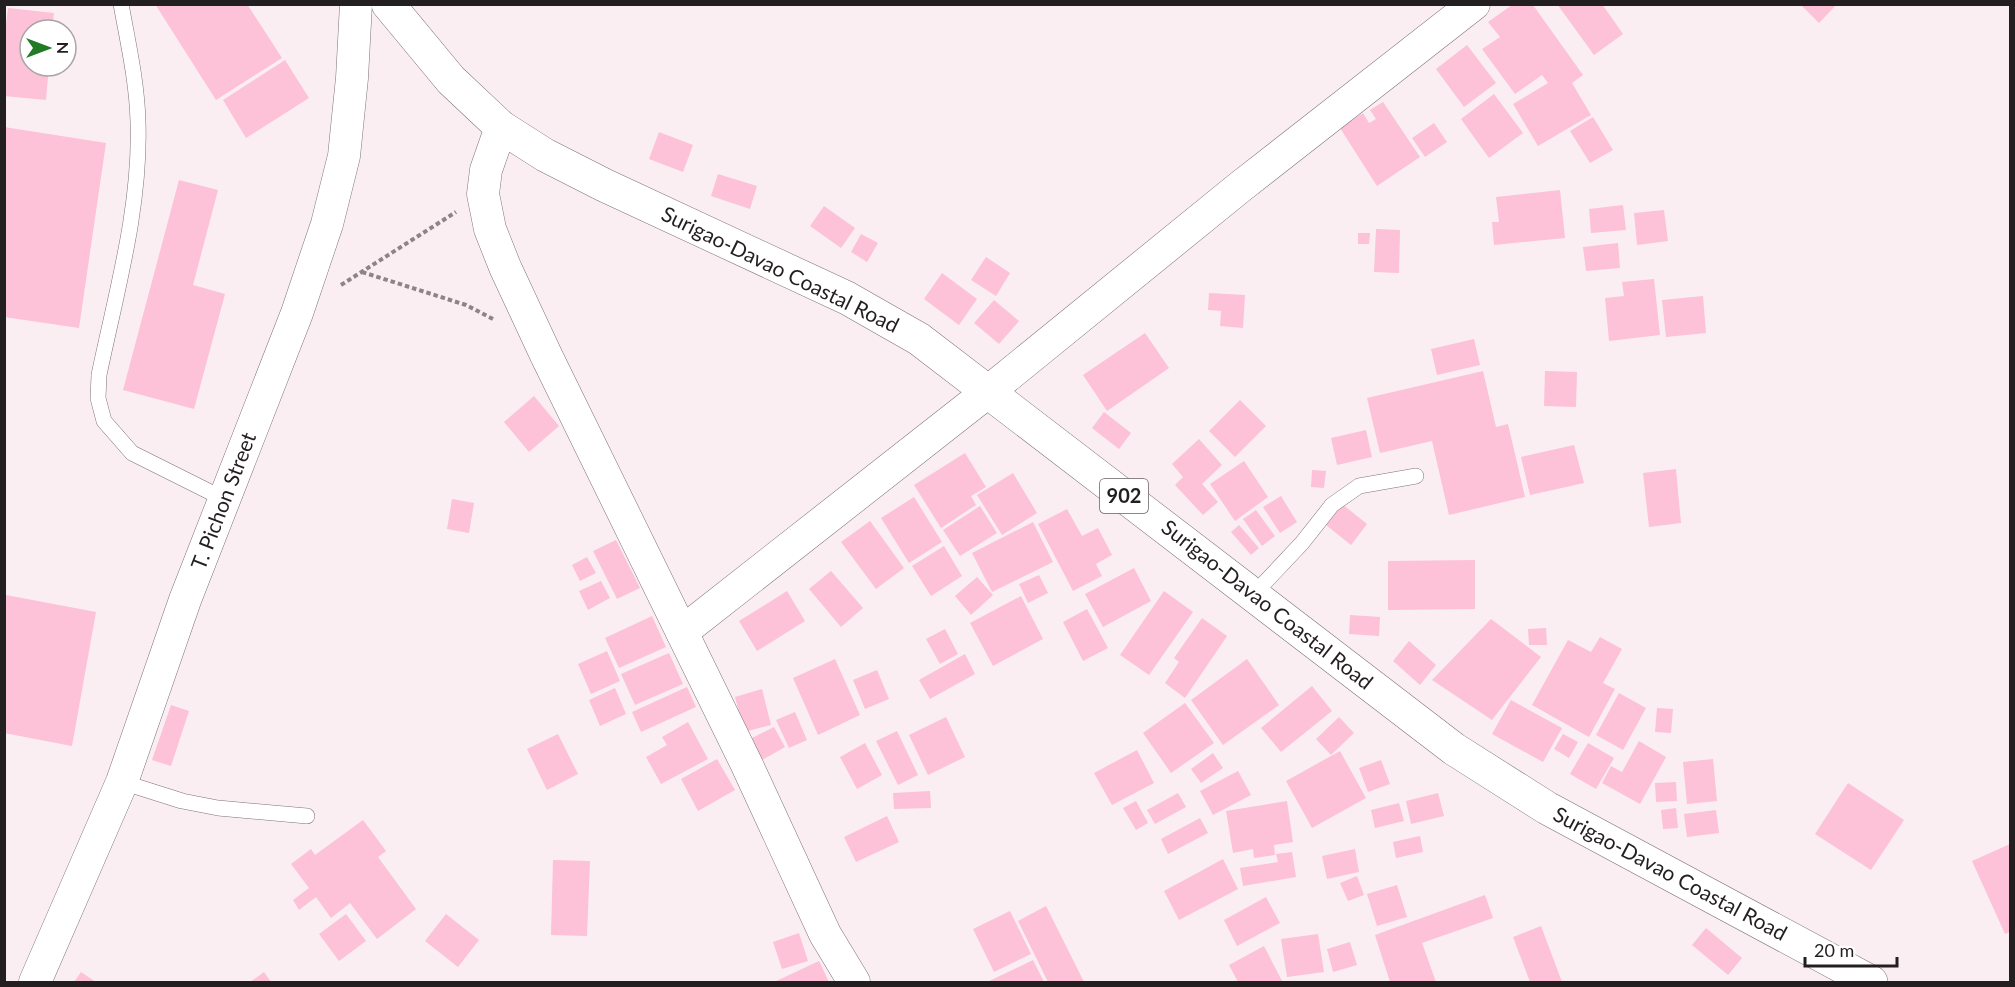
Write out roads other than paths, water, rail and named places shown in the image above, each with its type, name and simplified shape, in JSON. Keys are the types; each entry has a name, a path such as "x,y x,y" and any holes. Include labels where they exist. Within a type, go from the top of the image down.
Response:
{"highway":[{"name":"Surigao-Davao Coastal Road","path":"388,4 451,80 501,127 545,155 604,185 847,298 919,339 1454,749 1547,808 1871,982"}],"street":[{"name":"T. Pichon Street","path":"35,982 122,782 185,600 297,313 327,224 344,156 352,78 356,4"},
{"path":"682,632 988,391 1240,187 1474,4"},
{"path":"501,127 486,170 483,194 490,229 505,267 747,765 825,934 854,982"}],"lane":[{"path":"121,4 132,65 138,122 136,172 128,237 99,375 98,398 104,421 132,453 224,499"},
{"path":"1253,595 1302,543 1332,505 1359,486 1416,476"},
{"path":"122,782 182,801 219,808 307,816"}]}
